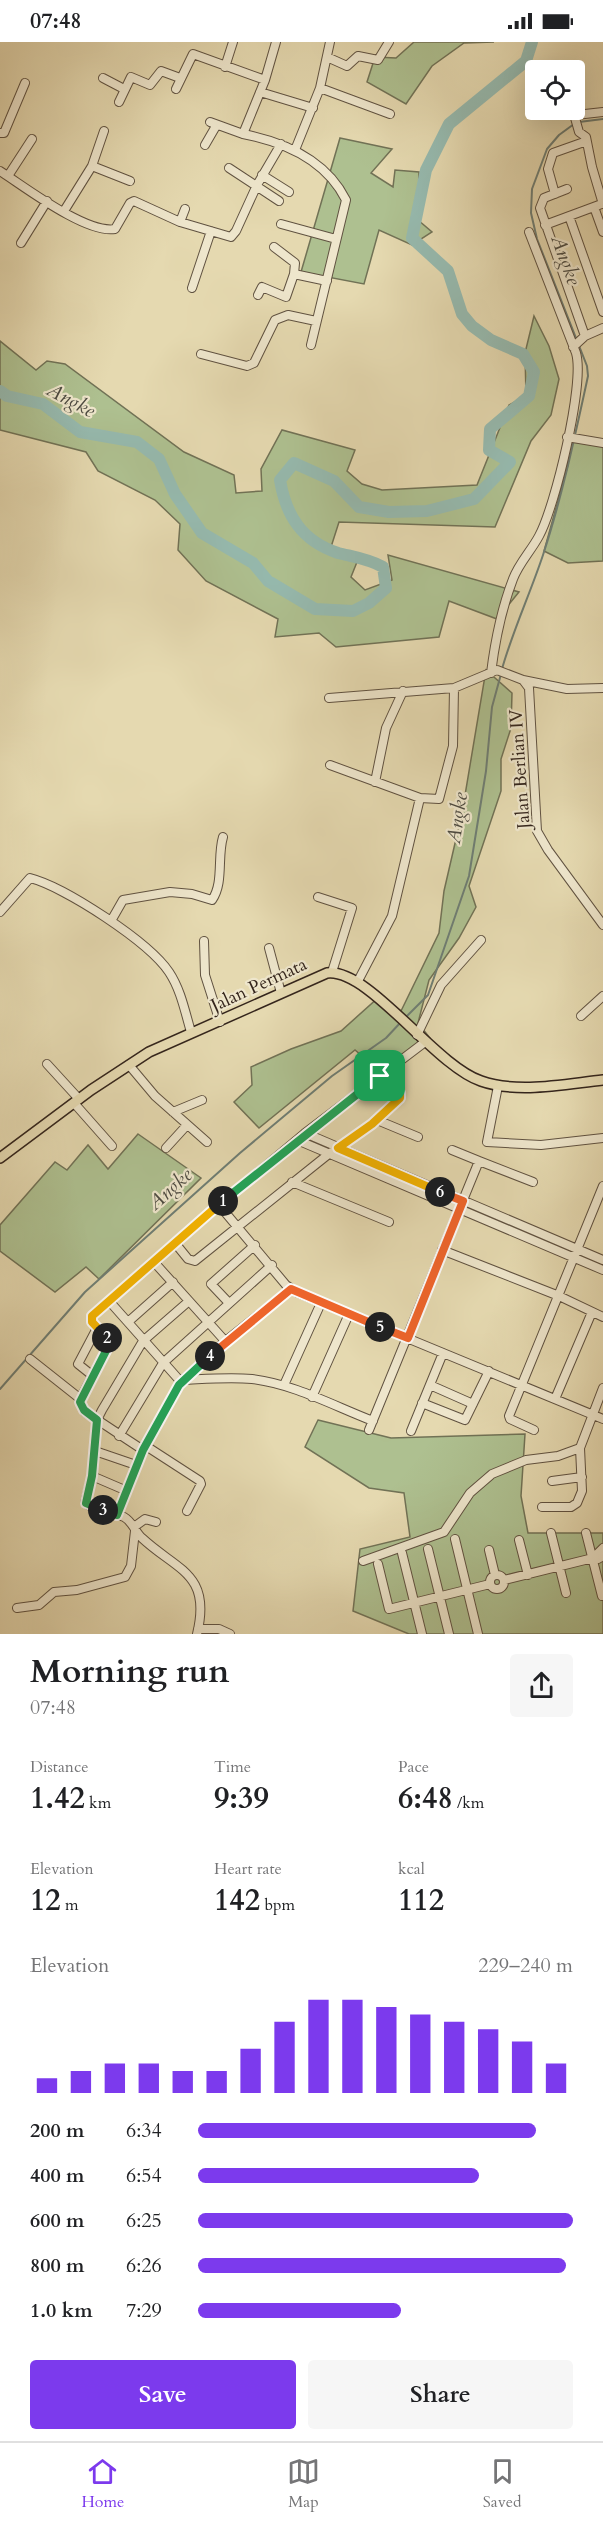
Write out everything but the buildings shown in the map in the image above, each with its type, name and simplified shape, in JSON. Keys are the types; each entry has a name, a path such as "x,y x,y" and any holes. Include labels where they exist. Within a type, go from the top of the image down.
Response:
{"main road":[{"name":"Jalan Permata","path":"0,1158 129,1065 191,1032 220,1022 332,972 344,974 358,981 418,1036 466,1074 498,1086 522,1087 603,1080"}],"street":[{"path":"225,67 233,42"},
{"path":"243,134 265,80 276,42"},
{"path":"295,150 320,88 330,42"},
{"path":"327,57 347,66 358,56 378,60 389,42"},
{"path":"176,89 193,54 265,80"},
{"path":"119,102 131,77 150,85 161,71 180,78"},
{"path":"103,78 124,89"},
{"path":"0,133 4,133 26,83"},
{"path":"320,88 390,114"},
{"path":"260,92 313,108"},
{"path":"603,112 576,115 581,134 586,137 603,232"},
{"path":"205,145 213,124 281,144 295,150 319,166 346,200 311,345"},
{"path":"64,211 92,166 104,131"},
{"path":"8,176 32,139"},
{"path":"555,194 548,169 553,153 584,142"},
{"path":"0,171 64,211 96,227 113,230 130,203 134,201 180,222 226,237 233,235 257,184 281,144"},
{"path":"92,166 130,181"},
{"path":"229,168 257,184 279,201"},
{"path":"262,175 289,192"},
{"path":"494,672 495,643 508,593 517,569 544,527 570,437 579,373 579,342 540,208 544,198 567,189"},
{"path":"21,243 47,201"},
{"path":"545,225 599,206"},
{"path":"180,222 185,209"},
{"path":"569,216 603,312"},
{"path":"281,224 336,239"},
{"path":"192,288 211,231"},
{"path":"529,232 579,342"},
{"path":"258,296 262,287 285,297 294,274 294,262 274,247"},
{"path":"294,274 327,281"},
{"path":"201,354 247,366 254,363 275,320 288,315 316,321"},
{"path":"579,342 603,328"},
{"path":"570,437 603,443"},
{"path":"329,698 454,688 494,672 567,689 603,688"},
{"name":"Jalan Berlian IV","path":"523,680 529,688 537,831 548,850 603,925"},
{"path":"330,765 420,798 439,799 443,792 455,736 454,688"},
{"path":"375,782 386,728 403,691"},
{"path":"358,981 392,916 420,798"},
{"path":"111,921 123,900 148,894 192,894 212,900 219,878 218,854 223,837"},
{"path":"0,912 30,878 111,921 141,942 168,970 175,982 191,1032"},
{"path":"318,897 346,904 352,908 332,972"},
{"path":"186,1511 201,1485 200,1481 119,1436 81,1408 80,1400 110,1343 91,1318 219,1205 305,1133 380,1076 418,1036 441,985 481,940"},
{"path":"204,941 205,975 220,1022"},
{"path":"269,948 281,993"},
{"path":"581,1016 603,996"},
{"path":"47,1064 112,1146"},
{"path":"129,1065 173,1112 207,1142"},
{"path":"176,1243 188,1259 195,1261 292,1182 377,1120 401,1096 380,1076"},
{"path":"498,1086 487,1142 541,1145 603,1138"},
{"path":"173,1112 202,1100"},
{"path":"377,1120 418,1137"},
{"path":"166,1148 187,1125"},
{"path":"305,1133 461,1205 575,1254 603,1270"},
{"path":"297,1140 461,1205"},
{"path":"452,1150 533,1182"},
{"path":"369,1430 479,1161"},
{"path":"292,1182 388,1222"},
{"path":"534,1430 509,1418 603,1186"},
{"path":"219,1205 291,1289 603,1419"},
{"path":"595,1209 603,1213"},
{"path":"229,1302 211,1284 255,1245"},
{"path":"442,1250 558,1296 603,1317"},
{"path":"575,1254 603,1260"},
{"path":"154,1262 225,1342"},
{"path":"119,1436 163,1363 272,1265"},
{"path":"128,1322 173,1282"},
{"path":"117,1515 144,1448 182,1381 225,1342 291,1289"},
{"path":"189,1301 143,1341 97,1420 92,1476 86,1504 127,1519 144,1541 178,1563 192,1579 200,1607 198,1631 219,1629 230,1634"},
{"path":"110,1302 163,1363 182,1381 250,1379 284,1385 373,1421"},
{"path":"284,1385 321,1303"},
{"path":"555,1399 592,1312"},
{"path":"312,1397 349,1314"},
{"path":"93,1376 78,1364 97,1328"},
{"path":"411,1431 443,1353"},
{"path":"30,1359 80,1400"},
{"path":"422,1403 464,1421 489,1371"},
{"path":"430,1385 473,1404"},
{"path":"542,1507 575,1506 580,1497 582,1477 580,1448 603,1388"},
{"path":"363,1561 444,1532 470,1493 492,1474 526,1460 558,1456 580,1448"},
{"path":"95,1451 136,1465"},
{"path":"92,1476 127,1491"},
{"path":"552,1481 582,1477"},
{"path":"17,1608 39,1605 54,1592 77,1590 125,1577 131,1566 135,1529 145,1519 156,1522"},
{"path":"551,1533 566,1593"},
{"path":"586,1533 602,1596"},
{"path":"455,1539 478,1634"},
{"path":"519,1540 528,1575"},
{"path":"593,1558 603,1548"},
{"path":"428,1549 449,1634"},
{"path":"489,1550 495,1575 504,1580 603,1556"},
{"path":"402,1553 422,1634"},
{"path":"378,1564 389,1609 490,1584 498,1589 502,1587 504,1580"},
{"path":"490,1584 490,1580 495,1575"}],"green space":[{"path":"414,42 494,42 464,43 432,66 406,104 367,82 375,57 396,58"},
{"path":"340,138 392,149 371,173 393,187 395,170 419,172 418,220 432,232 412,245 379,230 364,284 301,272"},
{"path":"534,316 549,346 559,379 551,415 531,441 495,527 339,522 331,547 359,557 351,577 365,590 392,580 388,555 519,592 497,619 449,601 439,637 336,647 319,633 275,637 278,619 206,581 178,550 180,524 155,500 98,471 86,452 0,430 0,341 36,370 47,361 65,364 184,452 234,475 236,493 262,491 261,469 282,430 355,450 347,471 362,484 382,490 477,485 509,405 526,396 525,353"},
{"path":"566,437 603,441 603,561 568,563 544,551 568,465 563,451"},
{"path":"486,670 512,693 511,728 501,759 501,791 469,886 476,907 459,938 429,980 418,1023 430,1038 383,1074 355,1050 259,1128 234,1102 252,1085 251,1067 291,1049 341,1031 379,997 401,1011 439,933 444,891 462,813"},
{"path":"138,1134 201,1178 99,1279 86,1267 55,1292 0,1251 0,1225 55,1162 67,1170 88,1145 108,1169"},
{"path":"318,1420 391,1438 525,1434 521,1496 528,1533 603,1533 603,1634 409,1634 353,1611 360,1549 410,1537 404,1493 369,1488 305,1447"}],"waterway":[{"name":"Angke","path":"0,391 7,396 43,404 80,432 137,442 159,459 175,494 202,533 253,563 268,581 315,609 353,611 369,603 386,588 383,567 325,548 305,534 291,516 280,480 294,463 334,481 359,507 389,512 427,511 474,499 510,462 489,450 490,429 529,396 534,372 523,354 491,340 472,326 462,314 448,271 412,238 426,170 449,124 526,61 532,42"},
{"name":"Angke","path":"579,122 603,119"},
{"name":"Angke","path":"502,669 550,533 588,376 587,366 537,239 531,213 532,189 547,149 559,135 574,124"},
{"name":"Angke","path":"405,1018 428,995 469,876 486,771 492,707 501,674"},
{"name":"Angke","path":"0,1389 85,1292 240,1153 332,1076 386,1038 401,1022"}],"route":[{"path":"380,1076 400,1093 400,1098 372,1124 338,1148 463,1201 408,1338 291,1289 285,1292 181,1382 143,1450 117,1515 87,1505 97,1420 81,1408 80,1400 110,1343 92,1322 92,1316 305,1133 380,1076"}]}
